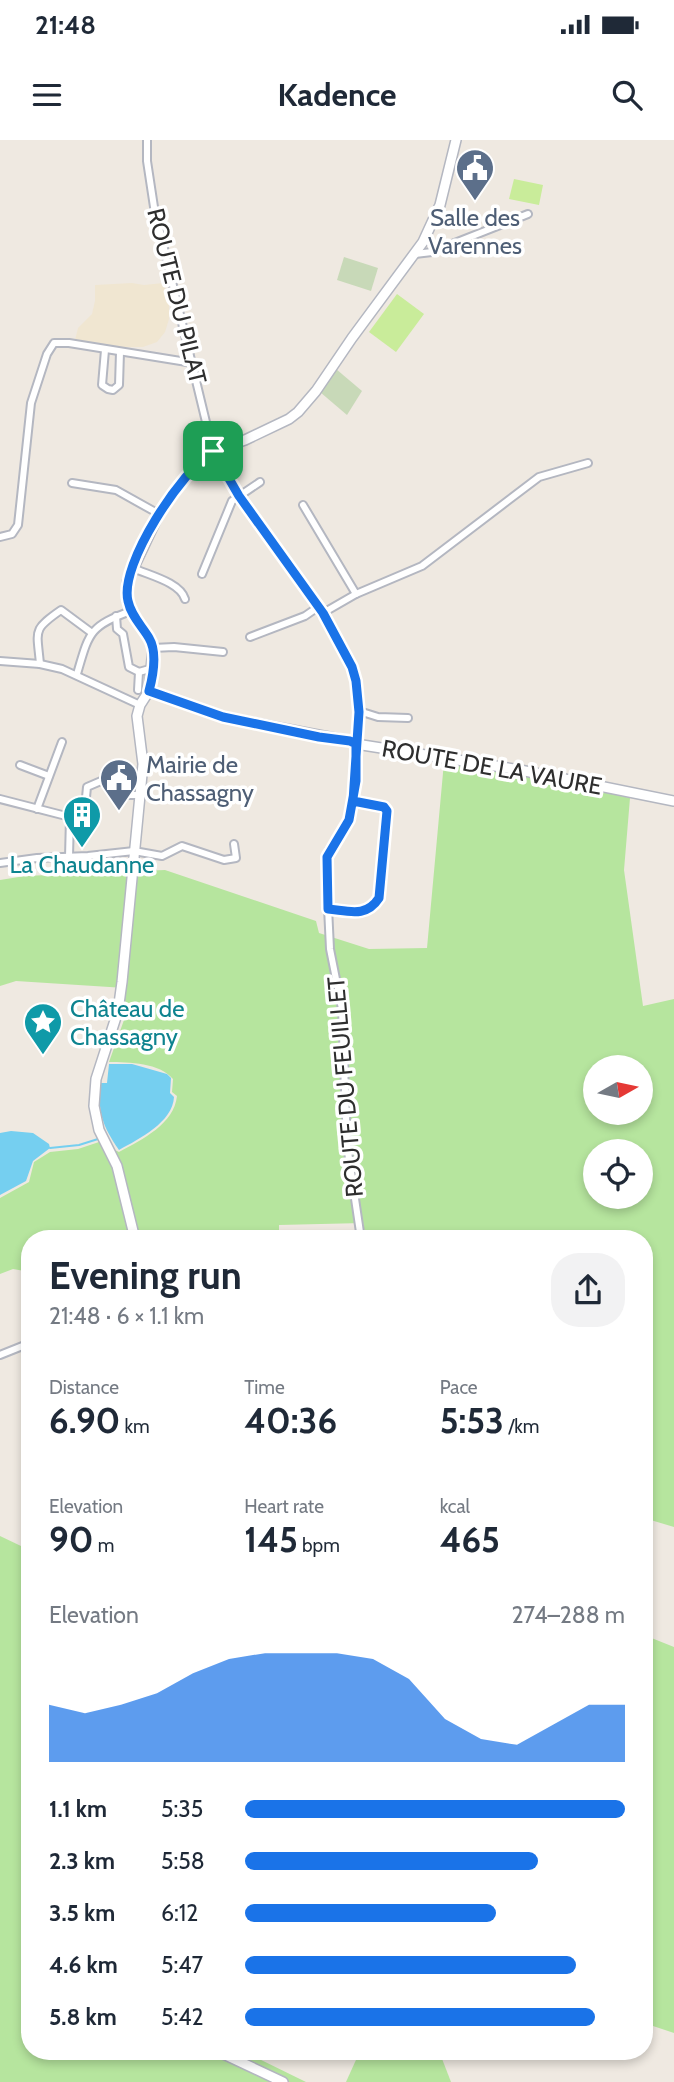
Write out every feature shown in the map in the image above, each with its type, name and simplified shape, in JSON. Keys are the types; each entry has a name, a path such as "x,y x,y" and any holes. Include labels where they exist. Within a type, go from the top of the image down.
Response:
{"street":[{"name":"ROUTE DU PILAT","path":"147,140 147,161 154,207 213,451 239,496 320,610 352,667 359,712"},
{"path":"133,1230 117,1166 99,1130 94,1106 96,1079 118,1011 143,760 137,716 149,691 153,668 153,648 131,611 127,590 133,568 159,514 193,467 213,451 272,428 298,412 415,254 429,231 440,205 456,140"},
{"path":"415,254 428,254 528,214"},
{"path":"0,537 12,534 18,525 31,403 50,346 59,342 193,363"},
{"path":"105,350 103,385 113,390 119,385 120,352"},
{"path":"250,637 422,566 539,477 588,463"},
{"path":"202,574 232,501 260,482"},
{"path":"72,483 116,490 159,514"},
{"path":"303,505 355,594"},
{"path":"133,568 176,587 183,592 185,599"},
{"path":"40,664 37,630 61,610 92,633"},
{"path":"77,674 85,647 101,622 131,611"},
{"path":"117,616 117,629 123,634 129,667 139,672 153,668"},
{"path":"153,648 174,647 223,652"},
{"path":"0,661 40,664 77,674 140,705"},
{"path":"138,690 139,672"},
{"name":"ROUTE DE LA VAURE","path":"149,691 223,717 356,744 484,763 674,801"},
{"path":"359,712 378,717 408,718"},
{"name":"ROUTE DU FEUILLET","path":"359,712 356,781 349,820 327,857 330,949 342,1009 347,1145 360,1230"},
{"path":"37,809 62,743"},
{"path":"20,765 49,776"},
{"path":"0,799 70,817 84,818 88,788 108,778 112,780 118,795 139,795"},
{"path":"328,909 365,912 373,908 379,898 387,811 384,807 353,801"},
{"path":"69,857 70,817"},
{"path":"0,863 134,851 162,856 182,846 224,860 236,858 234,844"},
{"path":"0,1355 21,1347"},
{"path":"237,2060 284,2082"}],"shaded area":[{"path":"163,283 169,296 169,319 165,332 157,342 143,347 117,347 75,340 78,328 92,314 95,285"}],"green space":[{"path":"514,179 543,185 539,205 509,199"},
{"path":"344,257 378,268 371,291 337,280"},
{"path":"397,294 424,314 396,352 369,332"},
{"path":"336,369 362,391 347,415 320,392"},
{"path":"444,762 498,769 630,798 624,870 643,1006 674,999 674,1527 653,1521 653,1230 364,1230 363,1223 279,1225 279,1230 21,1230 21,1270 13,1269 0,1274 0,1198 29,1182 34,1162 50,1152 78,1149 99,1142 119,1152 164,1123 175,1106 177,1096 172,1092 173,1079 160,1070 135,1063 109,1062 124,1020 125,988 16,981 0,986 0,880 25,876 165,870 316,921 319,933 369,949 427,948"},
{"path":"0,1536 21,1546 21,2060 261,2060 306,2082 0,2082"},
{"path":"653,1639 674,1647 674,2033 653,2026"},
{"path":"356,2060 442,2060 451,2082 346,2082"}],"water":[{"path":"109,1064 132,1064 167,1074 171,1078 170,1093 174,1097 168,1114 154,1129 119,1150 105,1126 100,1103 100,1083 107,1083"},
{"path":"0,1133 33,1133 49,1144 50,1148 33,1161 26,1181 0,1195"}],"waterway":[{"path":"50,1148 79,1145 98,1139"}],"place":[{"name":"Salle des Varennes","path":"475,202"},
{"name":"Mairie de Chassagny","path":"119,812"},
{"name":"La Chaudanne","path":"82,849"},
{"name":"Château de Chassagny","path":"43,1056"}],"route":[{"path":"213,451 193,467 168,500 127,582 127,600 131,611 153,648 149,691 223,717 356,744 356,781 349,820 327,857 328,909 365,912 373,908 379,898 387,811 384,807 353,801 356,781 359,712 352,667 318,607 239,496 213,451"}]}
